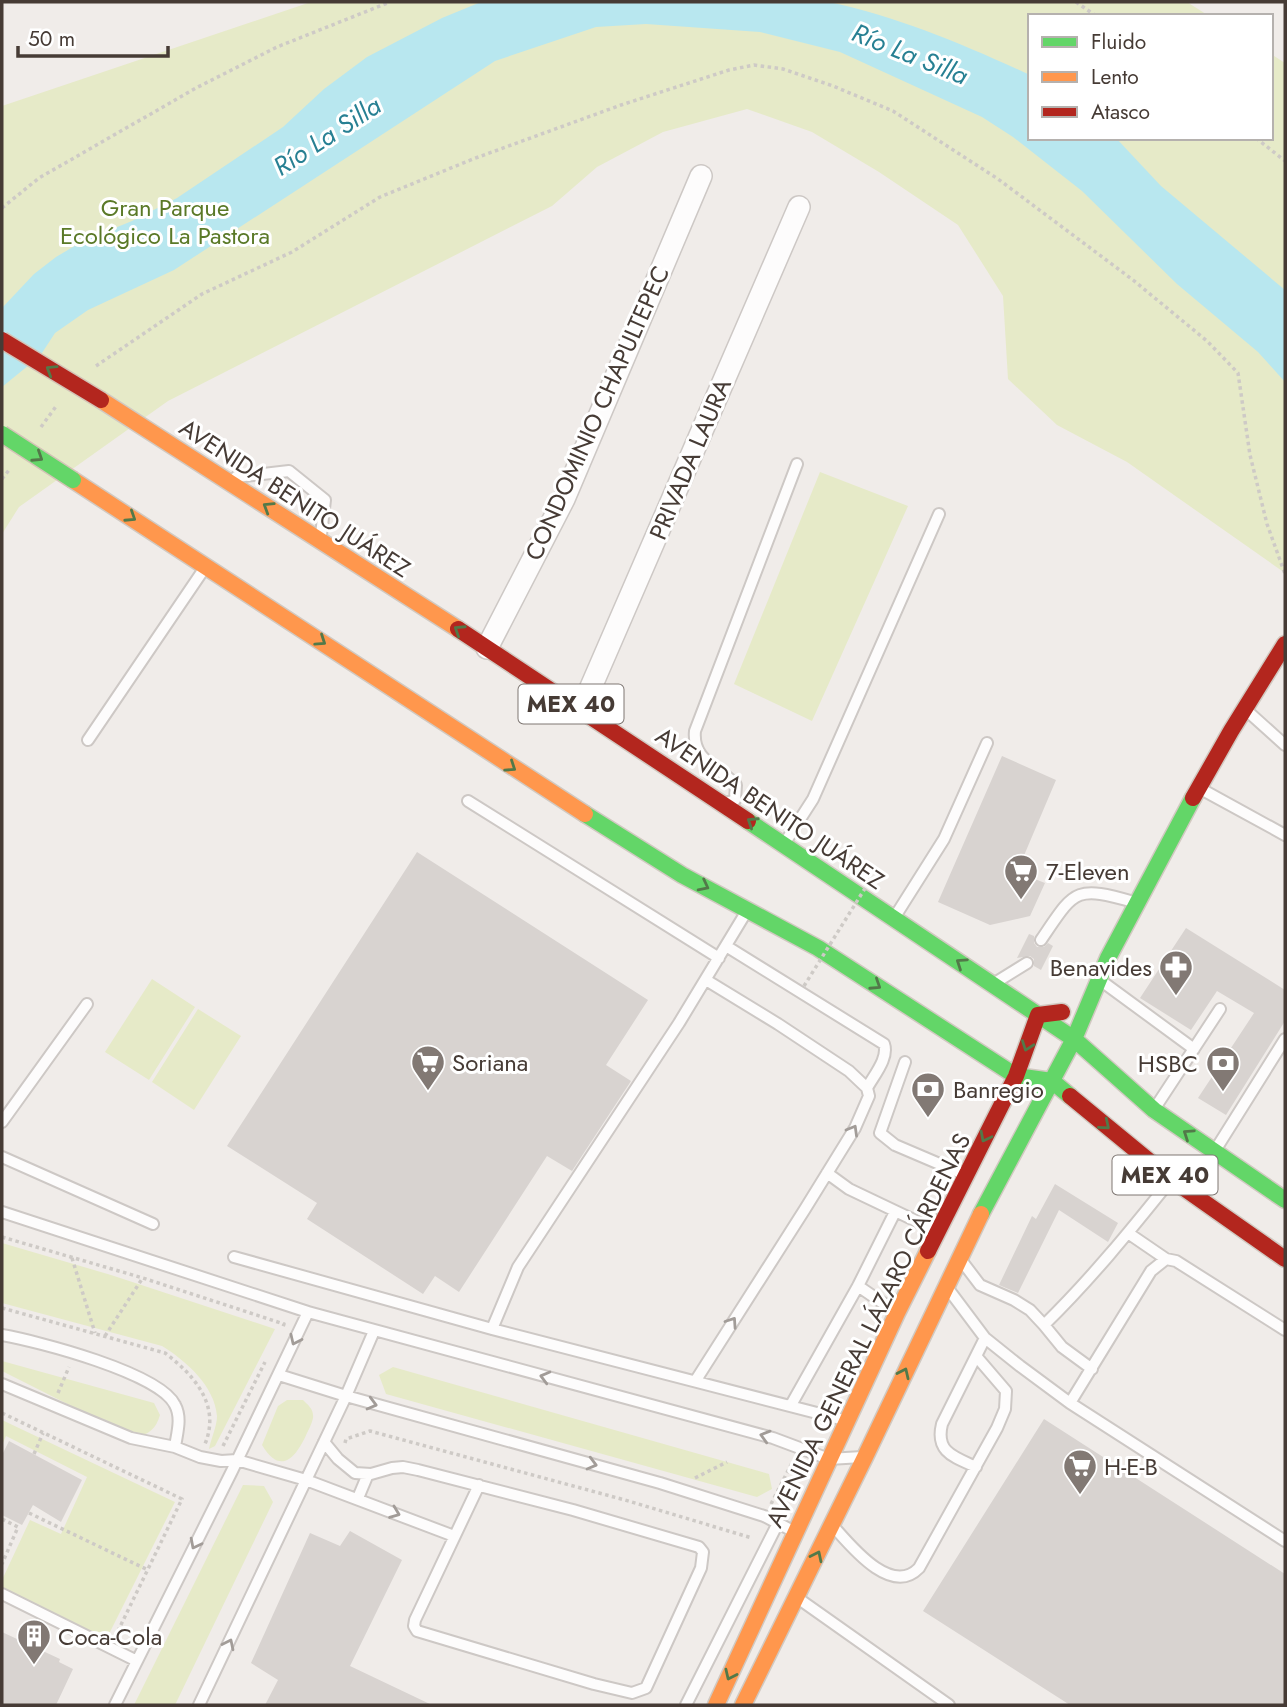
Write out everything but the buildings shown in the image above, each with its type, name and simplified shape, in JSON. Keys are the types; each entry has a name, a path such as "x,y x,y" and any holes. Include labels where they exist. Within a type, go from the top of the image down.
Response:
{"main road":[{"name":"AVENIDA BENITO JUÁREZ","path":"2,340 101,400 487,648 895,918 1074,1039 1154,1110 1285,1200"},
{"name":"MEX 40","path":"2,433 617,836 682,875 748,908 818,948 1016,1076 1052,1082 1171,1179 1285,1259"},
{"name":"AVENIDA GENERAL LÁZARO CÁRDENAS","path":"716,1705 774,1581 802,1531 847,1420 914,1315 945,1285 1074,1039 1084,1010 1137,903 1243,707 1285,644"},
{"path":"1038,1015 1084,1010"},
{"name":"AVENIDA GENERAL LÁZARO CÁRDENAS","path":"743,1705 796,1597 826,1527 865,1457 914,1315 937,1232 1016,1076 1038,1015"},
{"path":"761,1667 754,1681 752,1665 774,1581"}],"street":[{"name":"CONDOMINIO CHAPULTEPEC","path":"487,648 564,499 701,176"},
{"name":"PRIVADA LAURA","path":"581,710 799,207"}],"lane":[{"path":"723,804 735,800 736,785 699,755 694,743 695,732 797,464"},
{"path":"222,478 289,471 325,500 321,541"},
{"path":"784,844 813,799 939,514"},
{"path":"88,740 206,565"},
{"path":"1243,707 1285,745"},
{"path":"895,918 944,839 987,743"},
{"path":"1198,788 1285,835"},
{"path":"468,801 719,958"},
{"path":"1041,940 1062,909 1074,897 1096,892 1137,903"},
{"path":"492,1329 525,1256 706,980 748,908"},
{"path":"726,946 884,1044 886,1051 883,1059 867,1088"},
{"path":"993,984 1027,962"},
{"path":"696,1380 827,1173 865,1108 869,1096 867,1088 849,1072 706,980"},
{"path":"1099,980 1194,1049"},
{"path":"2,1122 88,1004"},
{"path":"1154,1110 1220,1009"},
{"path":"1214,1152 1281,1055 1285,1038"},
{"path":"905,1062 880,1133 895,1145 966,1175"},
{"path":"2,1157 153,1224"},
{"path":"827,1173 849,1189 937,1232"},
{"path":"1044,1325 1079,1291 1171,1179"},
{"path":"2,1212 374,1331 748,1431 829,1460 865,1457"},
{"path":"791,1405 858,1286 895,1212"},
{"path":"1128,1233 1166,1259 1176,1261 1285,1330"},
{"path":"234,1257 492,1329 847,1420"},
{"path":"959,1258 980,1284 1030,1310 1062,1347 1091,1369"},
{"path":"1070,1403 1151,1271 1166,1259"},
{"path":"945,1285 985,1338 1070,1403 1285,1541"},
{"path":"858,1286 914,1315"},
{"path":"115,1705 309,1312"},
{"path":"199,1705 346,1396 374,1331"},
{"path":"2,1335 75,1354 143,1379 164,1390 175,1404 179,1420 175,1447"},
{"path":"975,1467 945,1450 939,1435 985,1338"},
{"path":"826,1527 867,1564 898,1577 907,1577 919,1568 998,1428 1007,1399 1003,1385 976,1356"},
{"path":"279,1375 660,1483 802,1531"},
{"path":"2,1384 112,1432 175,1447 200,1457 220,1461 237,1460 306,1480 454,1536"},
{"path":"324,1442 349,1469 368,1474 403,1467 479,1485 690,1543 704,1552 701,1568 646,1688 632,1693 594,1684 417,1631 415,1620 479,1485"},
{"path":"358,1498 368,1474"},
{"path":"687,1705 778,1523"},
{"path":"2,1594 137,1661"},
{"path":"796,1597 949,1705"}],"path":[{"path":"2,208 39,178 196,88 277,47 390,2"},
{"path":"1076,2 1093,14"},
{"path":"87,372 202,294 292,252 380,197 621,104 729,70 754,65 783,69 893,111 998,179 1133,280 1208,341 1238,373 1250,455 1267,524 1285,574"},
{"path":"1259,140 1285,160"},
{"path":"34,435 59,402"},
{"path":"2,479 10,468"},
{"path":"804,986 869,882"},
{"path":"2,1237 284,1324 278,1337"},
{"path":"71,1257 96,1333"},
{"path":"105,1335 142,1278"},
{"path":"55,1401 75,1354"},
{"path":"221,1449 265,1362"},
{"path":"2,1413 182,1499 114,1639"},
{"path":"343,1449 346,1439 370,1431 625,1500 752,1538 800,1448"},
{"path":"34,1454 43,1433"},
{"path":"692,1480 727,1462"},
{"path":"29,1513 148,1570"},
{"path":"2,1519 18,1527 2,1564"}],"green space":[{"name":"Gran Parque Ecológico La Pastora","path":"311,2 1187,2 1206,14 1028,14 1028,140 1273,140 1273,55 1285,63 1285,573 1127,462 1057,425 1008,379 1003,296 958,225 879,172 812,132 747,109 663,132 597,167 552,206 168,401 19,507 2,534 2,106"},
{"path":"820,472 908,506 812,721 734,684"},
{"path":"152,979 195,1007 149,1080 105,1052"},
{"path":"198,1009 241,1036 194,1110 152,1082"},
{"path":"2,1243 111,1275 275,1329 215,1446 209,1449 217,1416 211,1394 189,1366 171,1352 162,1346 2,1303"},
{"path":"2,1361 154,1403 160,1415 151,1430 135,1438 2,1371"},
{"path":"393,1367 769,1474 772,1489 757,1497 386,1394 379,1375"},
{"path":"287,1400 303,1400 312,1410 313,1418 298,1449 288,1460 282,1461 269,1455 262,1445 278,1406"},
{"path":"2,1420 175,1502 106,1640 2,1590 2,1580 30,1520 61,1534 87,1477 6,1436 2,1445"},
{"path":"243,1485 264,1486 273,1502 175,1705 134,1705"}],"water":[{"name":"Río La Silla","path":"481,2 829,2 881,16 981,53 1028,74 1028,140 1118,140 1161,186 1285,290 1285,382 1258,352 1177,284 1082,191 1013,137 982,117 840,52 760,32 646,24 596,27 495,61 174,270 88,310 55,333 40,356 2,387 2,308 34,274 83,241 132,221 177,198 283,127 324,89 367,57 442,18"}],"traffic: fast":[{"path":"2,434 73,480"},
{"path":"981,1214 1074,1039 1108,958 1193,798"},
{"path":"585,814 682,875 818,948 1016,1076 1052,1081 1070,1096"},
{"path":"748,821 1074,1039 1154,1110 1285,1200"}],"traffic: slow":[{"path":"101,400 458,629"},
{"path":"73,480 585,814"},
{"path":"743,1705 981,1214"},
{"path":"716,1705 928,1251"}],"traffic: jam":[{"path":"2,340 101,400"},
{"path":"458,629 748,821"},
{"path":"1193,798 1285,644"},
{"path":"928,1251 1016,1076 1038,1015 1062,1012"},
{"path":"1070,1096 1171,1179 1285,1259"}],"place":[{"name":"7-Eleven","path":"1021,901"},
{"name":"Benavides","path":"1176,997"},
{"name":"Soriana","path":"428,1092"},
{"name":"HSBC","path":"1223,1093"},
{"name":"Banregio","path":"928,1119"},
{"name":"H-E-B","path":"1080,1496"},
{"name":"Coca-Cola","path":"34,1666"}]}
